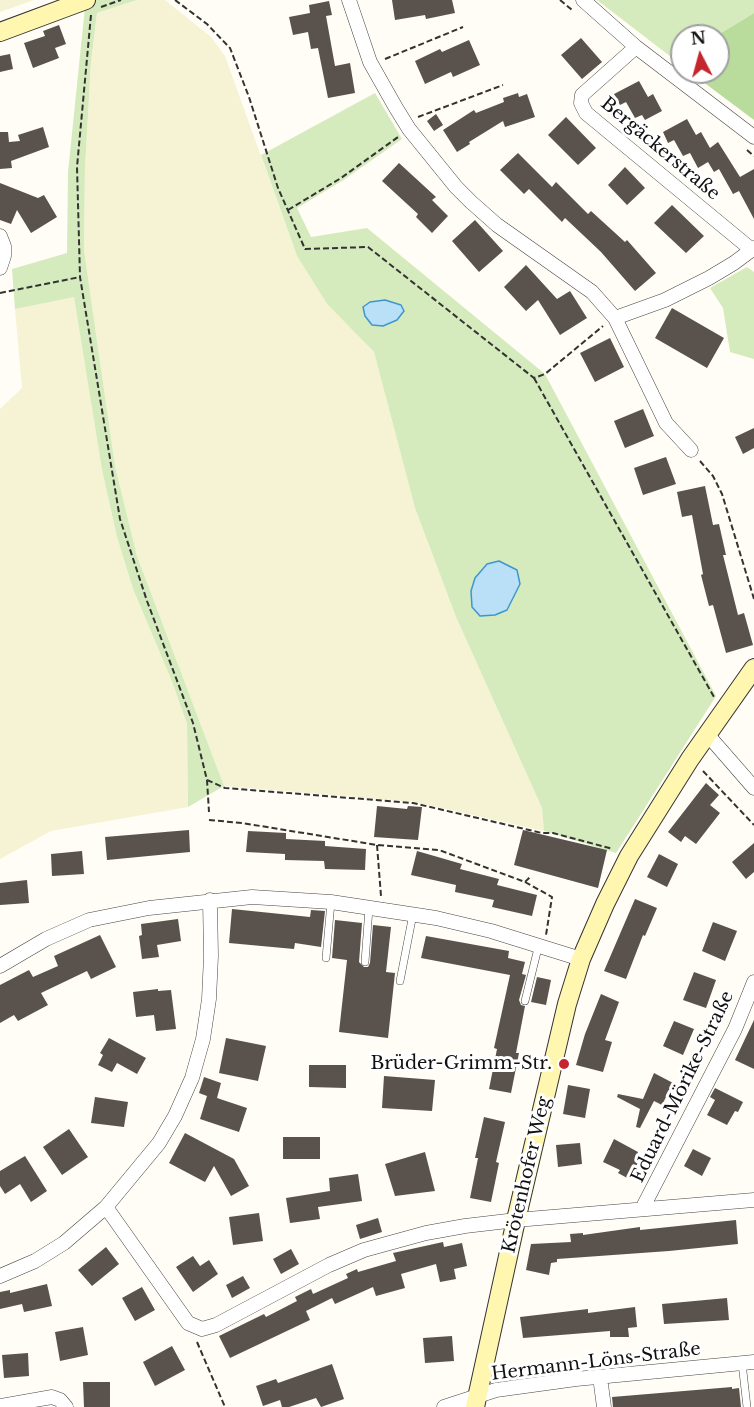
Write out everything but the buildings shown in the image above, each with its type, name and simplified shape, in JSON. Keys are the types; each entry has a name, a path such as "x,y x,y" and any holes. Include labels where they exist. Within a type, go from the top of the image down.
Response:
{"street":[{"path":"349,0 372,65 407,125 456,187 471,202 497,225 592,292 615,318 666,423 691,450"},
{"path":"583,0 636,47 754,137"},
{"path":"0,32 88,5"},
{"name":"Bergäckerstraße","path":"636,47 582,95 581,103 586,114 753,249"},
{"path":"0,236 4,246 4,256 0,268"},
{"path":"615,318 664,300 709,278 753,249"},
{"name":"Krötenhofer Weg","path":"476,1401 567,1004 581,959 629,855 690,759 754,668"},
{"path":"707,734 754,788"},
{"path":"0,966 66,928 89,920 149,908 252,897 331,902 412,914 469,925 581,959"},
{"path":"0,1276 64,1244 106,1207 159,1143 175,1116 192,1078 203,1039 209,999 210,900"},
{"name":"Eduard-Mörike-Straße","path":"642,1209 735,1029 754,982"},
{"path":"106,1207 188,1323 202,1329 216,1325 329,1265 364,1250 426,1233 516,1220 754,1200"},
{"name":"Hermann-Löns-Straße","path":"444,1407 476,1401 496,1390 748,1362"},
{"path":"600,1377 604,1407"},
{"path":"0,1406 52,1397 60,1400 66,1407"}],"lane":[{"path":"326,958 331,902"},
{"path":"365,962 376,908"},
{"path":"400,981 412,914"},
{"path":"525,1001 541,945"},
{"path":"747,1407 748,1362"}],"path":[{"path":"175,0 207,24 230,48 279,188 305,249 369,247 534,378 722,712"},
{"path":"88,5 84,104 77,167 80,278 120,519 147,601 193,723 207,780 209,812"},
{"path":"372,65 463,27"},
{"path":"288,210 341,178 407,125 503,85"},
{"path":"0,293 80,278"},
{"path":"534,378 545,374 592,334 615,318"},
{"path":"691,450 713,476 722,494 754,600"},
{"path":"690,759 754,825"},
{"path":"207,780 225,788 413,803 542,834 553,833 629,855"},
{"path":"209,820 242,823 377,845 439,850 525,882 552,897 541,945"},
{"path":"583,846 584,841"},
{"path":"376,908 377,845"},
{"path":"525,882 530,877"},
{"path":"188,1323 225,1407"}],"shaded area":[{"path":"0,0 34,0 0,12"},
{"path":"137,0 165,0 211,37 225,56 297,256 327,304 374,352 415,508 456,617 542,808 544,831 414,802 224,786 137,556 115,466 84,250 85,168 91,62 97,13"},
{"path":"74,296 102,470 117,537 133,589 171,679 187,724 188,807 51,831 0,859 0,409 22,388 15,309"}],"green space":[{"path":"84,0 137,0 97,13 91,62 85,168 84,250 115,466 137,556 224,786 188,807 187,724 171,679 133,589 117,537 102,470 74,297 15,309 12,269 67,253 68,172"},
{"path":"597,0 754,0 754,13 730,28 730,24 670,24 670,56"},
{"path":"754,13 754,120 706,84 730,84 730,28"},
{"path":"375,93 402,139 342,181 297,208 311,237 367,228 545,374 716,696 616,853 544,831 542,808 456,617 415,508 374,352 327,304 297,256 261,155"},
{"path":"747,267 754,272 754,359 730,352 723,308 710,288"}],"water":[{"path":"385,300 401,305 404,311 397,320 383,326 372,325 365,316 363,307 370,302"},
{"path":"499,561 517,570 520,584 507,610 495,615 480,616 472,607 471,591 475,578 487,564"}],"place":[{"name":"Brüder-Grimm-Str.","path":"564,1064"}]}
